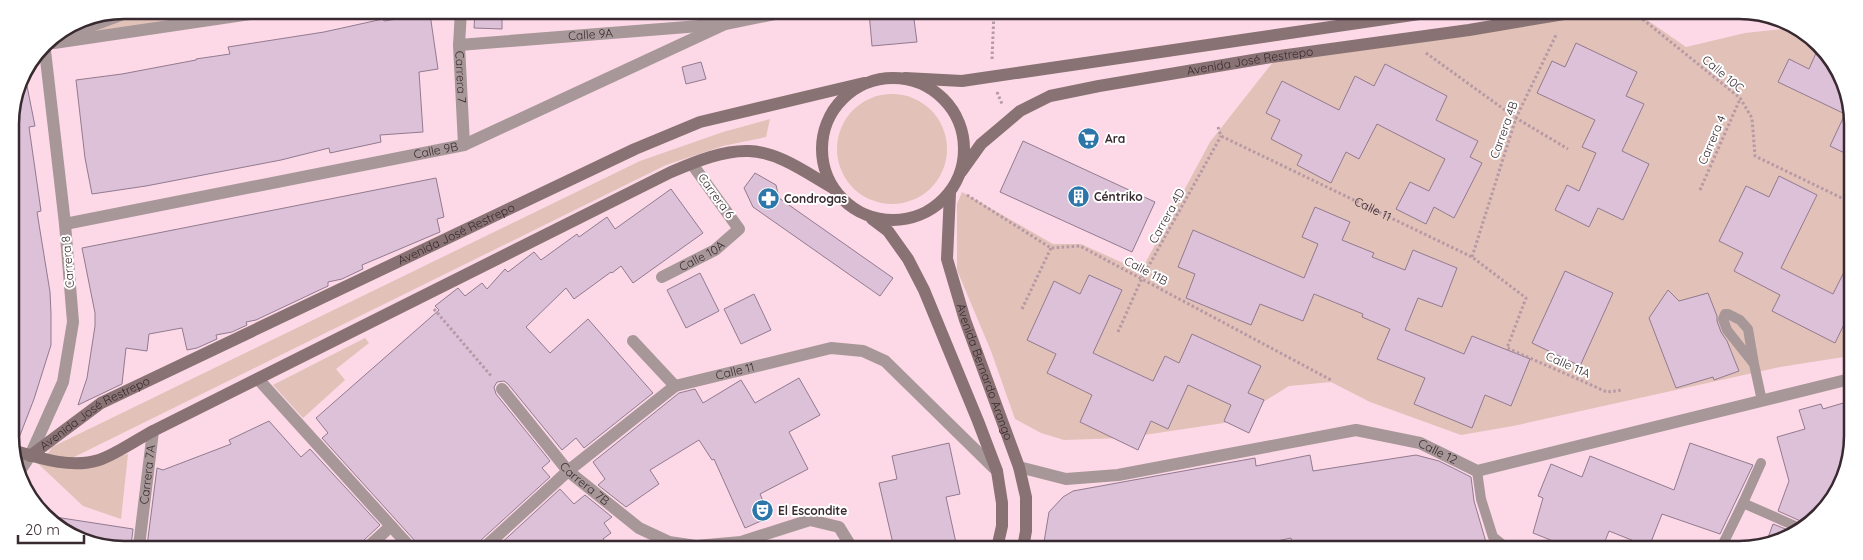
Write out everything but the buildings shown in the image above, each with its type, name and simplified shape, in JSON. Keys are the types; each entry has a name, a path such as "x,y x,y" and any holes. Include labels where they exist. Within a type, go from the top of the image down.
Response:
{"main road":[{"name":"Avenida José Restrepo","path":"905,78 962,81 1385,19"},
{"name":"Avenida José Restrepo","path":"961,172 981,144 1020,111 1050,96 1265,58 1536,19"},
{"path":"885,77 905,78 925,84 942,96 954,112 962,132 964,152 961,172 952,190 934,209 914,218 892,222 870,218 849,206 832,188 824,169 821,149 824,128 833,109 847,94 864,83 885,77"},
{"name":"Avenida José Restrepo","path":"30,456 101,403 635,149 700,122 864,83"},
{"name":"Avenida José Restrepo","path":"30,456 74,464 99,460 153,430 654,181 692,164 721,154 749,151 769,154 799,168 832,188"},
{"name":"Avenida Bernardo Arango","path":"952,190 947,259 965,320 1019,467 1026,497 1024,541"},
{"name":"Avenida Bernardo Arango","path":"870,218 888,231 908,259 924,290 978,421 997,471 1002,503 1002,526 999,541"},
{"path":"20,453 30,456"}],"street":[{"path":"58,42 216,19"},
{"name":"Carrera 7","path":"461,19 459,44 464,145"},
{"name":"Calle 9A","path":"459,44 715,19"},
{"name":"Calle 9B","path":"66,224 464,145 723,19"},
{"path":"67,35 106,21"},
{"name":"Carrera 8","path":"23,466 30,456 63,382 73,322 66,224 44,55"},
{"name":"Carrera 6","path":"692,164 739,229"},
{"name":"Calle 10A","path":"662,277 715,250 739,229"},
{"path":"633,341 675,386"},
{"name":"Calle 11","path":"492,541 568,471 675,386 831,348 864,351 886,360 997,471"},
{"path":"258,379 405,541"},
{"path":"1477,471 1844,380"},
{"name":"Carrera 7B","path":"502,389 568,471 640,528 667,541"},
{"name":"Carrera 7A","path":"140,541 153,430"},
{"name":"Calle 12","path":"1019,467 1066,479 1118,475 1356,430 1420,443 1477,471"},
{"name":"Carrera 7B","path":"744,541 810,520 838,527 847,541"},
{"path":"375,541 391,526"}],"lane":[{"path":"1754,364 1762,401"},
{"path":"1724,541 1761,463"},
{"path":"1477,471 1481,499 1493,537 1498,541"},
{"path":"1743,503 1794,526"}],"path":[{"path":"994,19 992,76 1008,121"},
{"name":"Carrera 4B","path":"1472,258 1516,118 1566,19"},
{"name":"Calle 10C","path":"1641,19 1740,98 1752,118 1755,156 1844,199"},
{"path":"1407,39 1516,118 1568,149"},
{"name":"Carrera 4","path":"1700,190 1740,98"},
{"path":"1218,127 1221,136"},
{"name":"Calle 11","path":"1221,136 1472,258 1526,298 1507,348"},
{"name":"Carrera 4D","path":"1118,332 1142,278 1221,136"},
{"path":"952,190 1051,248 1022,309"},
{"name":"Calle 11B","path":"1051,248 1080,246 1331,380"},
{"path":"423,296 502,389"},
{"name":"Calle 11A","path":"1507,348 1607,392 1623,390"}],"shaded area":[{"path":"216,19 58,42 69,34 101,21 110,20"},
{"path":"1530,19 1646,19 1686,47 1745,33 1784,29 1792,33 1814,49 1827,65 1839,90 1842,103 1844,116 1844,357 1780,367 1513,426 1461,435 1370,402 1331,382 1289,386 1258,405 1244,420 1124,438 1064,440 1041,433 1015,419 991,351 957,270 957,204 962,192 1053,244 1081,244 1141,271 1210,142 1277,57"},
{"path":"892,94 903,95 913,99 931,110 942,128 946,138 946,160 942,170 931,188 913,199 903,203 892,204 881,203 871,199 853,188 842,170 838,160 837,149 838,138 842,128 853,110 871,99 881,95"},
{"path":"770,119 766,137 723,146 666,165 64,462 99,460 128,454 121,519 83,506 30,456 46,457 52,447 640,161 723,132"},
{"path":"365,338 369,343 336,369 345,380 303,418 273,385"}],"place":[{"name":"Ara","path":"1089,139"},
{"name":"Céntriko","path":"1078,197"},
{"name":"Condrogas","path":"768,199"},
{"name":"El Escondite","path":"762,511"}]}
